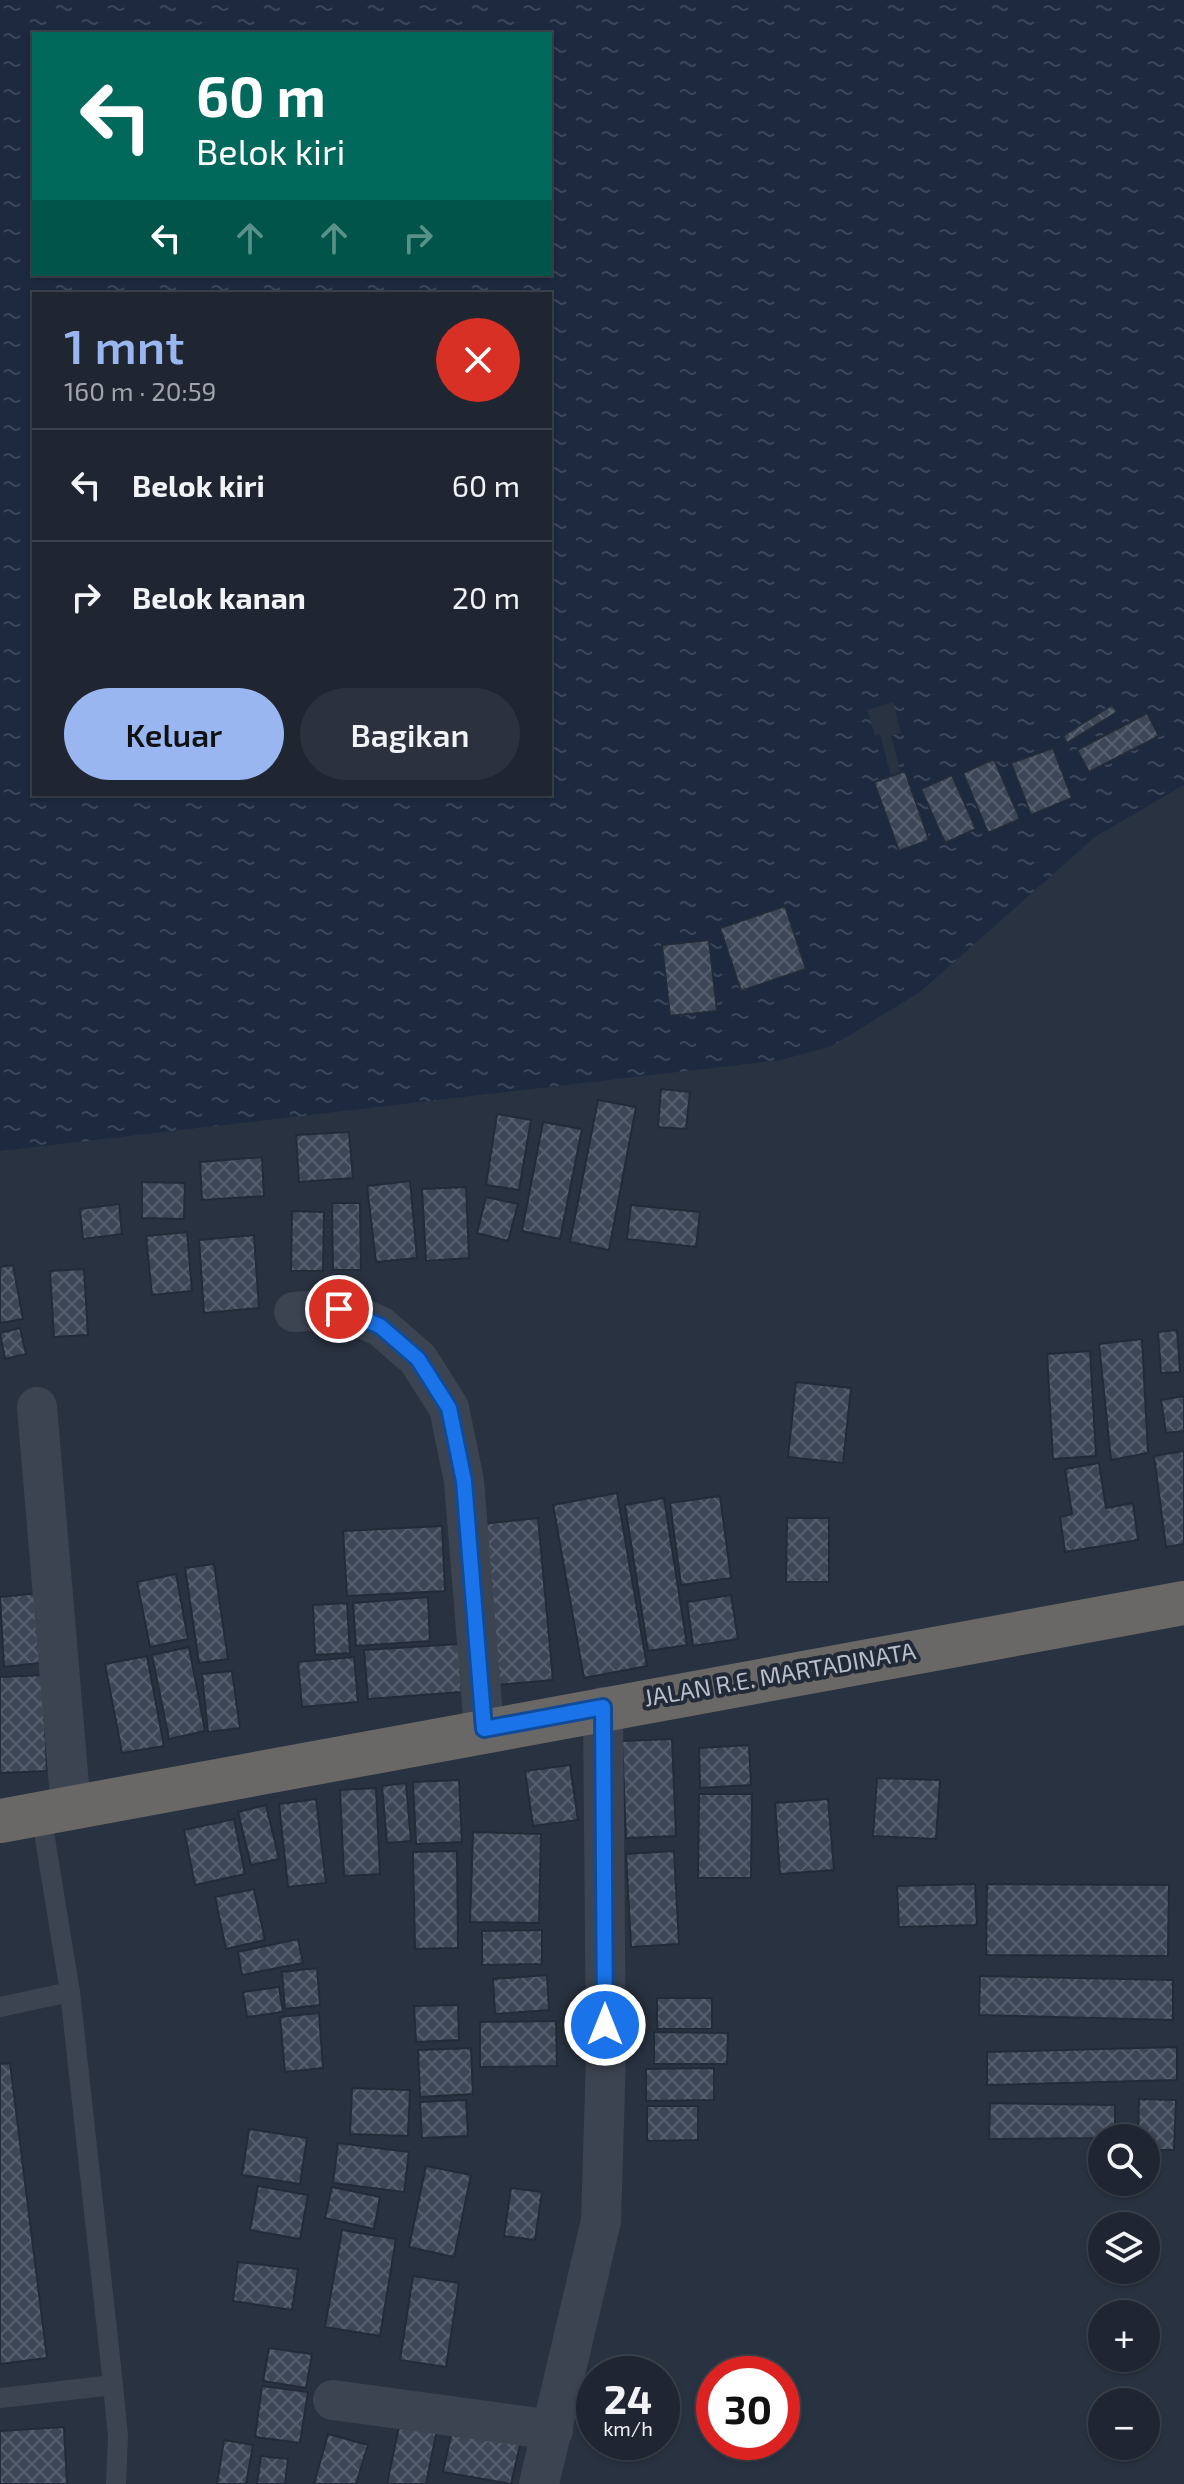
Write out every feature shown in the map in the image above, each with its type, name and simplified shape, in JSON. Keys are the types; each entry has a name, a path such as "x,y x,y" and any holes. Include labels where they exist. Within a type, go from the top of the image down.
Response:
{"highway":[{"name":"JALAN R.E. MARTADINATA","path":"37,1814 603,1707 1184,1603"}],"street":[{"path":"294,1312 339,1309 380,1326 418,1359 449,1408 464,1481 484,1729"},
{"path":"37,1407 37,1814"},
{"path":"539,2484 601,2221 606,2056 603,1707"},
{"path":"333,2400 553,2430"}],"lane":[{"path":"37,1814 70,1992 118,2437 116,2484"},
{"path":"0,2007 70,1992"},
{"path":"0,2398 113,2385"}],"water":[{"path":"0,0 1184,0 1184,785 1096,836 920,992 832,1046 781,1060 0,1151"}],"pier":[{"path":"893,702 901,733 891,736 915,826 906,830 880,735 875,736 867,710"}],"building":[{"path":"1112,705 1117,712 1067,743 1063,736"},
{"path":"1147,713 1159,736 1089,772 1077,750"},
{"path":"1053,748 1072,798 1031,815 1011,763"},
{"path":"994,759 1020,819 988,833 963,773"},
{"path":"905,771 929,840 899,851 874,782"},
{"path":"952,775 976,829 945,843 921,789"},
{"path":"785,906 806,969 741,991 720,928"},
{"path":"709,940 717,1011 670,1016 662,945"},
{"path":"661,1089 690,1092 686,1129 658,1127"},
{"path":"598,1100 636,1107 609,1250 570,1242"},
{"path":"497,1114 531,1120 519,1190 486,1185"},
{"path":"543,1122 582,1129 560,1239 522,1231"},
{"path":"349,1132 353,1178 299,1182 296,1135"},
{"path":"262,1157 264,1196 202,1200 200,1162"},
{"path":"410,1181 417,1258 376,1262 367,1186"},
{"path":"142,1182 185,1183 184,1219 142,1218"},
{"path":"466,1187 469,1258 426,1261 422,1189"},
{"path":"486,1197 518,1204 508,1241 477,1233"},
{"path":"332,1203 360,1203 361,1270 333,1270"},
{"path":"119,1204 122,1234 83,1239 80,1209"},
{"path":"631,1205 700,1212 696,1247 627,1239"},
{"path":"292,1211 324,1212 323,1271 291,1271"},
{"path":"187,1232 192,1291 152,1295 146,1236"},
{"path":"254,1235 259,1308 204,1313 199,1240"},
{"path":"13,1265 23,1319 0,1323 0,1267"},
{"path":"84,1269 88,1335 54,1337 50,1271"},
{"path":"20,1328 26,1354 5,1359 0,1333"},
{"path":"1177,1330 1180,1372 1161,1373 1158,1332"},
{"path":"1142,1339 1148,1453 1111,1460 1099,1344"},
{"path":"1090,1351 1096,1456 1053,1459 1047,1354"},
{"path":"796,1382 851,1388 843,1463 788,1457"},
{"path":"1184,1396 1184,1431 1166,1433 1161,1400"},
{"path":"1184,1451 1184,1544 1166,1547 1154,1456"},
{"path":"1099,1463 1106,1508 1133,1503 1138,1540 1065,1552 1060,1517 1072,1514 1065,1469"},
{"path":"617,1493 647,1666 584,1678 553,1505"},
{"path":"720,1496 731,1578 681,1585 670,1503"},
{"path":"664,1498 687,1645 648,1651 625,1505"},
{"path":"538,1518 553,1680 496,1685 481,1524"},
{"path":"787,1518 829,1518 829,1582 786,1582"},
{"path":"442,1526 445,1591 347,1596 343,1531"},
{"path":"214,1564 228,1659 199,1663 185,1568"},
{"path":"176,1574 188,1639 150,1647 137,1582"},
{"path":"39,1593 47,1662 4,1667 0,1597"},
{"path":"731,1595 738,1639 693,1646 687,1602"},
{"path":"428,1597 430,1641 356,1646 353,1603"},
{"path":"347,1603 350,1653 315,1655 313,1605"},
{"path":"459,1644 462,1692 368,1699 364,1650"},
{"path":"189,1647 205,1731 169,1739 152,1655"},
{"path":"147,1656 164,1746 122,1753 105,1664"},
{"path":"354,1657 358,1702 302,1707 298,1662"},
{"path":"232,1671 240,1728 208,1732 202,1674"},
{"path":"43,1675 47,1771 0,1773 0,1677"},
{"path":"672,1739 676,1836 626,1838 622,1741"},
{"path":"749,1745 751,1785 700,1788 699,1748"},
{"path":"570,1765 578,1820 533,1826 525,1771"},
{"path":"877,1778 940,1780 936,1839 873,1836"},
{"path":"459,1780 462,1842 416,1844 413,1782"},
{"path":"406,1783 411,1841 387,1843 382,1786"},
{"path":"376,1788 380,1874 344,1876 340,1790"},
{"path":"699,1794 752,1794 751,1878 698,1878"},
{"path":"316,1799 326,1883 288,1887 279,1804"},
{"path":"828,1799 834,1870 780,1874 775,1803"},
{"path":"266,1805 279,1859 251,1865 238,1812"},
{"path":"234,1819 245,1874 195,1885 184,1830"},
{"path":"473,1832 541,1834 539,1923 470,1922"},
{"path":"457,1851 458,1948 415,1949 413,1852"},
{"path":"674,1851 679,1944 631,1947 626,1854"},
{"path":"975,1884 977,1925 899,1927 897,1886"},
{"path":"987,1884 1169,1885 1168,1956 986,1955"},
{"path":"254,1889 265,1940 226,1949 215,1897"},
{"path":"542,1930 542,1964 482,1965 482,1931"},
{"path":"298,1939 303,1963 242,1975 238,1952"},
{"path":"317,1968 320,2005 285,2009 282,1972"},
{"path":"547,1975 549,2010 495,2014 493,1979"},
{"path":"980,1976 1173,1980 1173,2020 979,2015"},
{"path":"279,1987 283,2012 247,2017 243,1992"},
{"path":"657,1998 712,1998 712,2029 657,2029"},
{"path":"458,2005 459,2040 416,2042 414,2006"},
{"path":"319,2013 323,2068 285,2072 280,2017"},
{"path":"556,2021 557,2066 480,2067 480,2022"},
{"path":"654,2032 728,2033 727,2064 654,2064"},
{"path":"1177,2047 1177,2080 987,2085 987,2052"},
{"path":"471,2048 473,2094 420,2097 418,2050"},
{"path":"10,2063 47,2358 0,2364 0,2064"},
{"path":"714,2068 714,2100 646,2101 646,2069"},
{"path":"352,2088 410,2090 408,2136 350,2134"},
{"path":"1139,2099 1176,2100 1174,2150 1160,2150 1160,2124 1138,2124"},
{"path":"466,2100 468,2136 422,2138 420,2102"},
{"path":"990,2103 1115,2105 1115,2124 1088,2124 1088,2138 989,2139"},
{"path":"647,2106 698,2106 698,2140 647,2141"},
{"path":"249,2129 307,2138 300,2184 242,2175"},
{"path":"338,2143 409,2152 404,2192 333,2183"},
{"path":"426,2166 471,2175 454,2257 409,2247"},
{"path":"258,2186 308,2195 300,2239 250,2230"},
{"path":"332,2187 380,2197 374,2229 325,2218"},
{"path":"511,2188 542,2192 535,2240 504,2236"},
{"path":"342,2230 396,2239 380,2336 325,2327"},
{"path":"238,2262 298,2269 292,2310 233,2301"},
{"path":"413,2276 459,2283 446,2367 400,2360"},
{"path":"269,2348 312,2354 306,2388 263,2381"},
{"path":"262,2386 308,2392 300,2443 255,2437"},
{"path":"400,2422 437,2430 426,2484 387,2484"},
{"path":"453,2426 521,2441 511,2484 443,2472"},
{"path":"64,2427 67,2484 0,2484 0,2431"},
{"path":"328,2434 368,2445 356,2484 314,2484"},
{"path":"224,2440 253,2445 246,2484 217,2484"},
{"path":"261,2456 288,2459 285,2484 257,2484"}],"route":[{"path":"339,1309 380,1326 418,1359 449,1408 464,1481 484,1729 603,1707 605,2025"}]}
